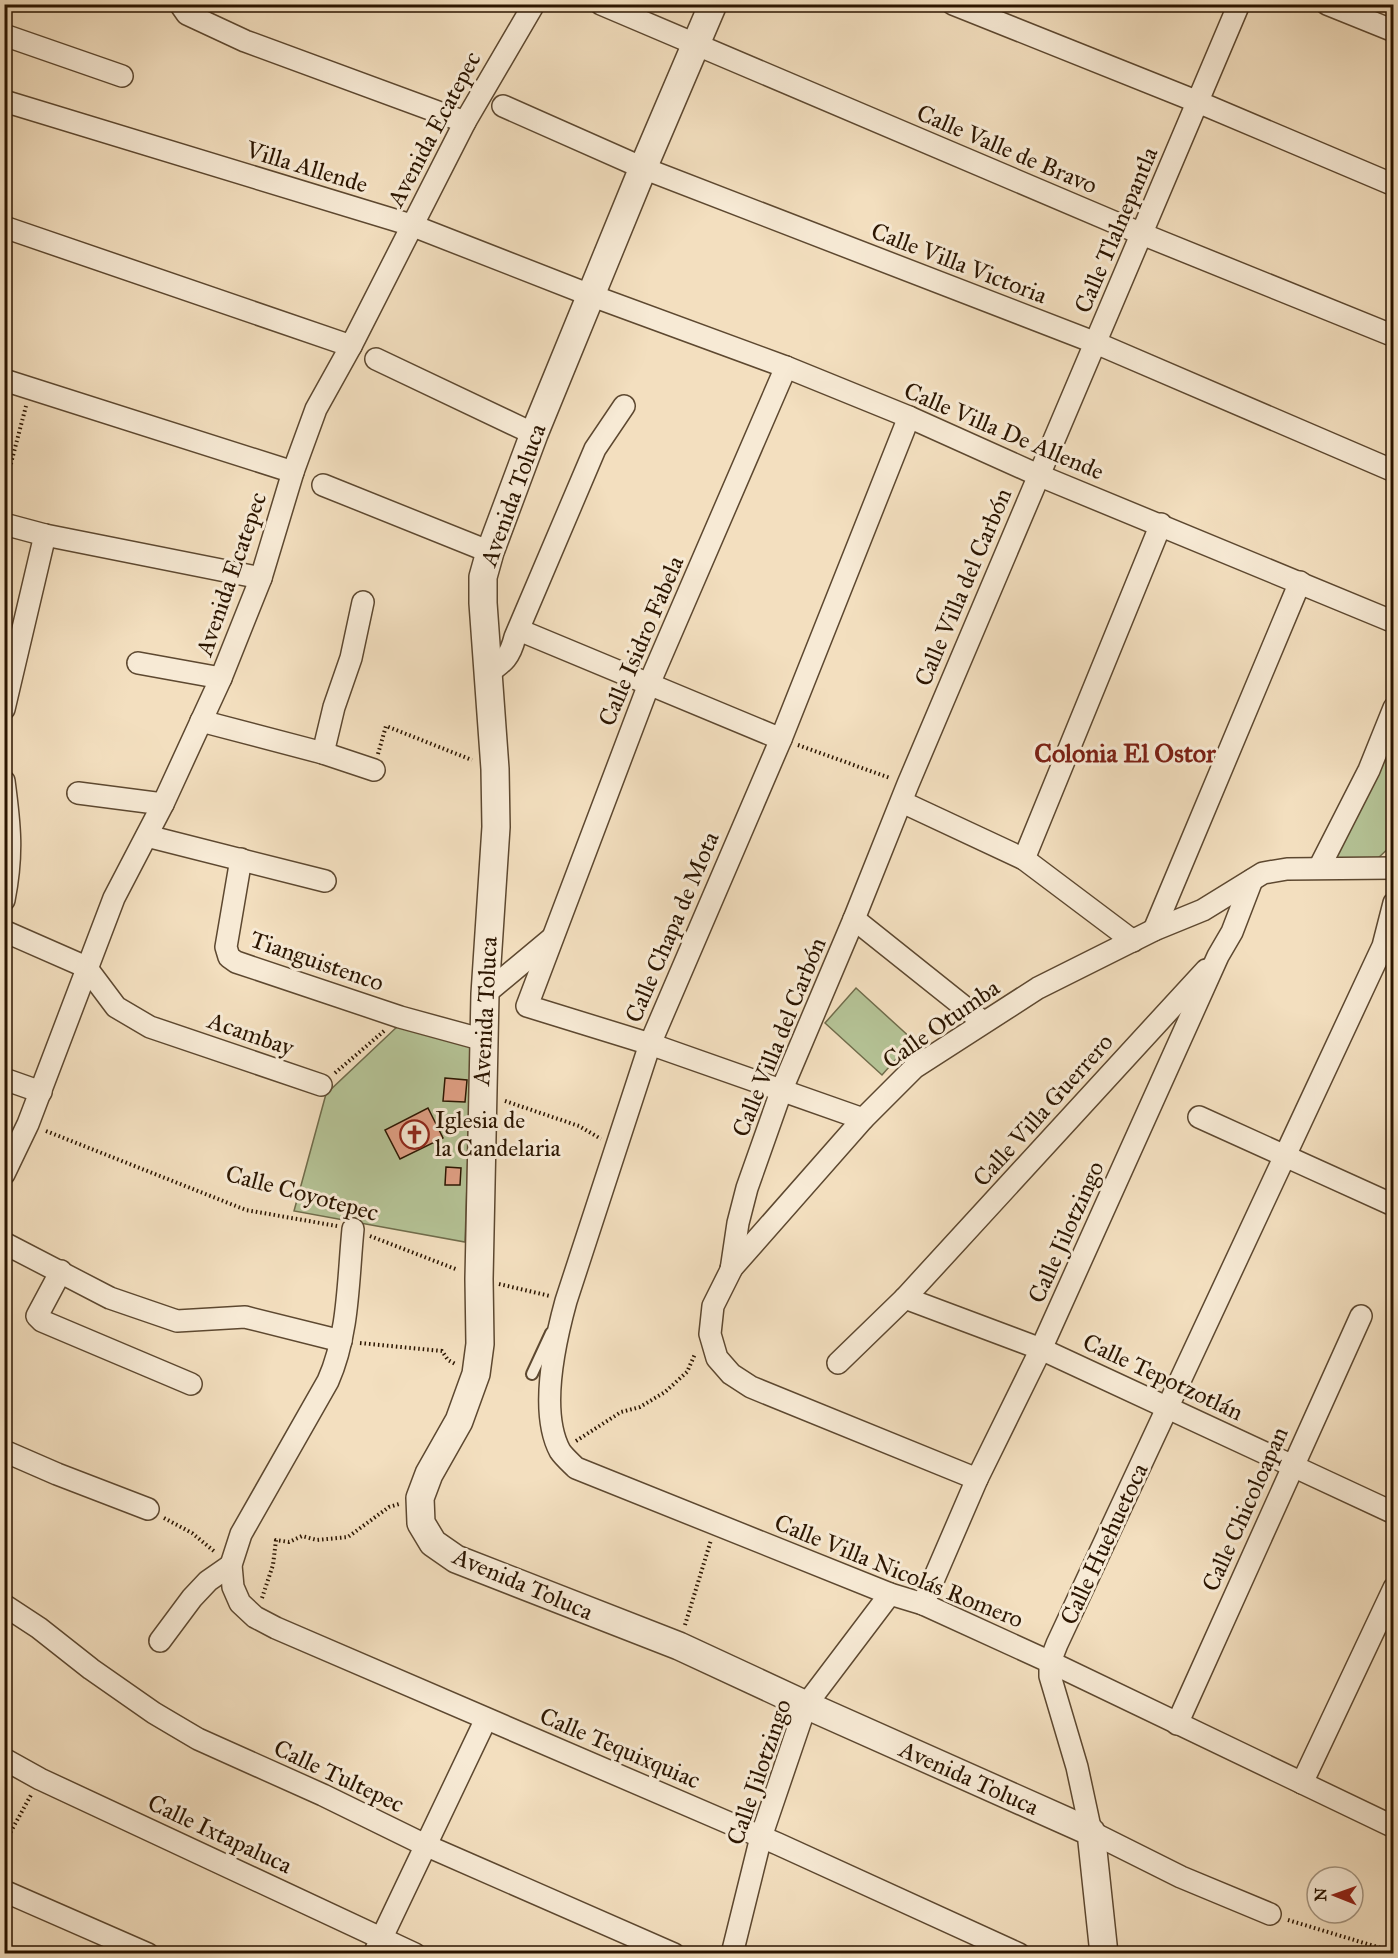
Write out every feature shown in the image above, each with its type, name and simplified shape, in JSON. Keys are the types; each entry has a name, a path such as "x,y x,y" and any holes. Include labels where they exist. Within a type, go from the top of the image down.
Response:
{"street":[{"path":"180,4 187,14 245,41 465,122"},
{"name":"Avenida Ecatepec","path":"4,1173 41,1092 114,898 164,804 221,678 261,578 292,472 316,410 465,122 534,4"},
{"name":"Calle Valle de Bravo","path":"602,4 696,46 1142,234 1394,336"},
{"name":"Avenida Toluca","path":"713,4 534,434 490,552 483,577 495,769 496,827 485,994 479,1279 480,1344 476,1374 459,1421 429,1474 420,1498 421,1523 433,1543 456,1559 679,1646 1091,1832"},
{"path":"953,4 1198,102 1394,185"},
{"name":"Calle Tlalnepantla","path":"1038,475 1239,4"},
{"path":"1327,4 1394,31"},
{"path":"4,35 122,76"},
{"name":"Villa Allende","path":"4,101 411,225 590,295"},
{"name":"Calle Villa Victoria","path":"503,106 643,168 1096,343 1394,471"},
{"path":"4,227 351,346"},
{"name":"Calle Villa De Allende","path":"590,295 786,367 909,417 1038,475 1394,622"},
{"path":"376,359 534,434"},
{"name":"Calle Isidro Fabela","path":"650,1044 527,1006 649,684 786,367"},
{"path":"4,380 292,472"},
{"path":"488,673 504,662 595,449 624,406"},
{"name":"Calle Chapa de Mota","path":"576,1468 561,1451 553,1431 551,1405 555,1342 566,1301 650,1044 781,739 909,417"},
{"name":"Calle Villa del Carbón","path":"977,1479 751,1388 731,1374 717,1358 710,1334 713,1306 731,1270 738,1223 747,1188 782,1089 1038,475"},
{"path":"323,485 490,552"},
{"path":"4,524 45,535 261,578"},
{"path":"1024,859 1161,524"},
{"path":"4,709 12,646 45,535"},
{"path":"1154,930 1300,582"},
{"path":"323,753 334,707 351,658 363,602"},
{"path":"519,630 781,739"},
{"path":"138,663 221,678"},
{"path":"1319,868 1369,770 1394,708"},
{"path":"201,721 323,753 374,770"},
{"path":"4,781 11,833 10,868 4,900"},
{"path":"78,793 164,804"},
{"path":"905,793 1024,859 1133,941"},
{"path":"147,836 326,881"},
{"name":"Tianguistenco","path":"241,859 226,947 229,957 236,962 400,1017 484,1040"},
{"name":"Calle Otumba","path":"731,1270 863,1119 914,1068 1038,988 1154,930 1203,910 1263,873 1319,868 1394,868"},
{"name":"Calle Jilotzingo","path":"923,1604 977,1479 1041,1349 1218,956 1232,932 1252,880"},
{"name":"Calle Huehuetoca","path":"1050,1662 1383,946 1394,903"},
{"path":"1203,910 1220,912 1228,919 1232,932"},
{"path":"854,919 983,1022"},
{"path":"4,931 87,967"},
{"name":"Calle Isidro Fabela","path":"485,994 552,939"},
{"name":"Calle Villa Guerrero","path":"838,1363 905,1298 1218,956"},
{"name":"Acambay","path":"87,967 116,1007 150,1027 321,1085"},
{"path":"650,1044 863,1119"},
{"path":"4,1078 41,1092"},
{"path":"1199,1117 1390,1204"},
{"name":"Calle Tequixquiac","path":"353,1229 341,1341 335,1364 328,1381 241,1534 231,1565 233,1587 240,1603 255,1617 276,1628 761,1837 1019,1953"},
{"path":"4,1243 110,1298 177,1321 245,1317 341,1341"},
{"path":"61,1271 40,1308 37,1316 42,1321 191,1384"},
{"name":"Calle Tepotzotlán","path":"905,1298 1041,1349 1394,1513"},
{"name":"Calle Chicoloapan","path":"1177,1724 1361,1316"},
{"path":"4,1451 148,1509"},
{"name":"Calle Villa Nicolás Romero","path":"576,1468 890,1594 923,1604 1050,1662 1394,1827"},
{"path":"160,1641 200,1589 231,1565"},
{"path":"1302,1783 1394,1588"},
{"name":"Calle Jilotzingo","path":"732,1953 761,1837 806,1705 890,1594"},
{"name":"Calle Tultepec","path":"4,1605 154,1713 198,1739 323,1795 425,1845 674,1953"},
{"path":"1050,1662 1050,1677 1077,1767 1091,1832 1104,1953"},
{"path":"377,1945 486,1719"},
{"name":"Calle Ixtapaluca","path":"4,1760 377,1945 416,1953"},
{"path":"1091,1832 1181,1877 1270,1914"},
{"path":"4,1892 148,1953"}],"lane":[{"path":"532,1374 566,1301"}],"path":[{"path":"4,490 30,389"},
{"path":"374,770 386,726 495,769"},
{"path":"781,739 905,793"},
{"path":"321,1085 400,1017"},
{"path":"482,1094 579,1126 616,1148"},
{"name":"Calle Coyotepec","path":"28,1124 246,1210 353,1229 479,1279 566,1301"},
{"path":"561,1451 621,1412 640,1407 665,1392 687,1372 695,1353 710,1334"},
{"path":"341,1341 442,1351 448,1360 476,1374"},
{"path":"255,1617 273,1565 276,1540 289,1542 302,1536 317,1540 348,1537 389,1507 420,1498"},
{"path":"148,1509 192,1533 231,1565"},
{"path":"679,1646 716,1524"},
{"path":"4,1844 40,1779"},
{"path":"1270,1914 1394,1952"}],"green space":[{"path":"1393,726 1393,844 1376,860 1331,859"},
{"path":"856,988 913,1040 882,1075 825,1023"},
{"path":"400,1024 472,1039 465,1242 294,1211 326,1094"}],"building":[{"path":"445,1078 467,1080 465,1102 443,1101"},
{"name":"Iglesia de la Candelaria","path":"428,1108 443,1138 400,1159 385,1130"},
{"path":"446,1167 461,1168 460,1185 445,1185"}],"place":[{"name":"Iglesia de la Candelaria","path":"414,1134"}],"district":[{"name":"Colonia El Ostor","path":"1125,753"}]}
